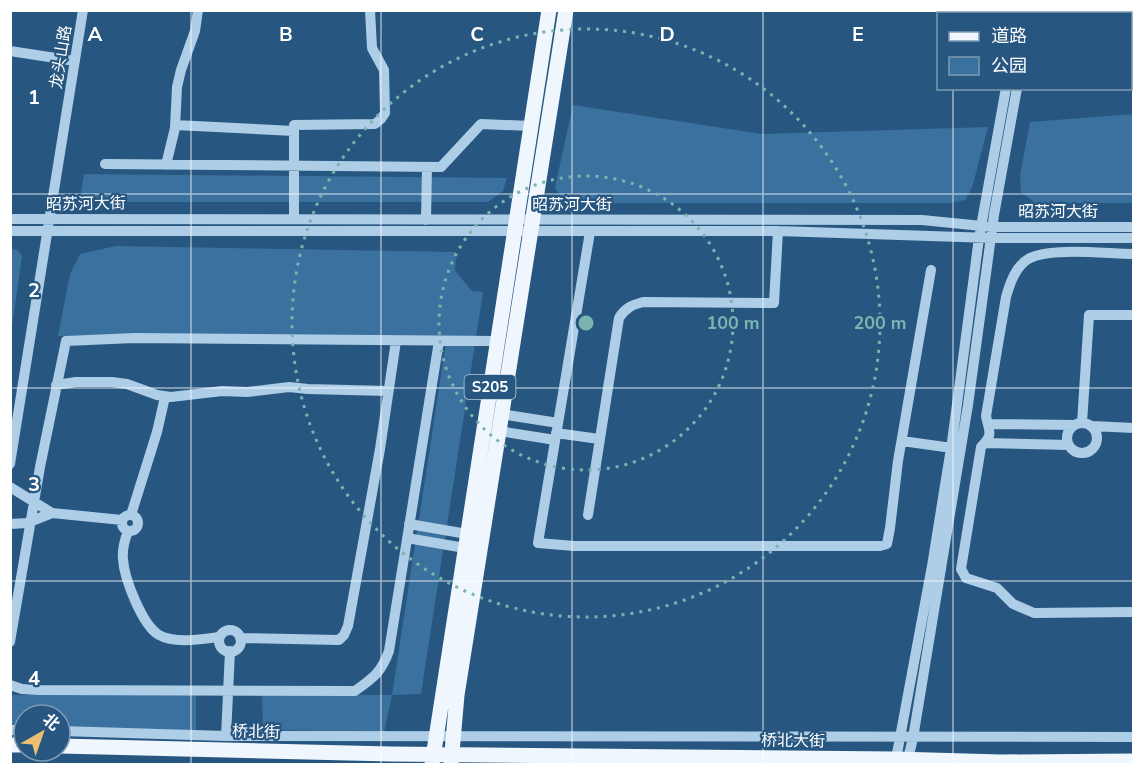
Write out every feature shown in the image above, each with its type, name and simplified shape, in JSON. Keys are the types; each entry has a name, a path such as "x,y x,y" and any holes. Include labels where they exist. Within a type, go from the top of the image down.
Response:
{"main road":[{"name":"S205","path":"451,759 458,695 499,431 523,226 531,126 549,10"},
{"name":"S205","path":"433,759 497,342 523,226 566,10"},
{"name":"桥北街","path":"72,746 451,759"},
{"name":"桥北大街","path":"451,759 1134,761"}],"street":[{"name":"龙头山路","path":"10,465 84,10"},
{"path":"166,165 175,125 177,87 195,31 198,10"},
{"path":"294,219 294,125 375,124 385,113 384,70 372,48 370,10"},
{"path":"10,51 75,61"},
{"path":"962,412 979,238 1006,90"},
{"path":"902,762 900,738 962,412 1017,90"},
{"path":"105,164 441,167 481,124 531,126"},
{"path":"175,125 294,131"},
{"path":"426,220 427,167"},
{"name":"昭苏河大街","path":"10,219 426,220 590,232 778,231 979,238 992,233 1134,227"},
{"name":"昭苏河大街","path":"10,231 922,220 981,225 992,233 1134,238"},
{"path":"588,515 619,318 622,312 632,304 643,302 774,303 778,231"},
{"path":"590,232 538,543 593,546 880,546 886,543 931,270"},
{"path":"1134,254 1048,253 1029,259 1016,272 1006,297 987,420 990,435 983,445 962,569 966,578 997,588 1013,604 1034,613 1134,612"},
{"path":"1083,425 1089,315 1134,315"},
{"path":"10,642 34,500 66,341 134,338 497,342"},
{"path":"240,638 339,640 344,635 348,626 378,461 396,340"},
{"path":"10,685 22,689 38,690 355,692 375,676 383,666 389,651 439,341"},
{"path":"56,385 76,382 112,382 127,384 165,397 289,387 388,391"},
{"path":"127,517 157,432 165,397"},
{"path":"962,412 987,420 1134,428"},
{"path":"501,414 556,432"},
{"path":"1083,425 1097,434 1094,448 1086,453 1076,452 1069,445 1067,436 1083,425"},
{"path":"499,431 556,432 599,439"},
{"path":"902,441 955,445 1069,445"},
{"path":"902,762 914,738 955,445"},
{"path":"10,487 52,513"},
{"path":"10,524 31,521 52,513 138,519 139,524 133,531 128,531 123,557 133,595 152,629 159,635 170,639 201,640 220,637"},
{"path":"409,525 466,541"},
{"path":"407,538 466,541"},
{"path":"229,630 236,632 240,638 239,646 234,651 226,651 220,646 220,637 222,633 229,630"},
{"path":"226,736 230,651"},
{"path":"72,731 226,736 1134,737"}],"green space":[{"path":"573,105 762,134 988,127 972,188 965,200 949,203 575,203 561,198 555,187"},
{"path":"1133,114 1133,203 1035,203 1021,192 1020,176 1030,122"},
{"path":"84,174 507,178 503,191 488,202 96,202 84,197 81,191"},
{"path":"116,246 456,252 455,271 472,291 483,292 421,694 392,695 447,336 58,336 70,274 80,254"},
{"path":"11,249 18,250 22,256 11,333"},
{"path":"11,695 196,695 196,732 72,730 72,703 12,703 11,730"},
{"path":"262,695 392,695 384,732 263,730"}]}
